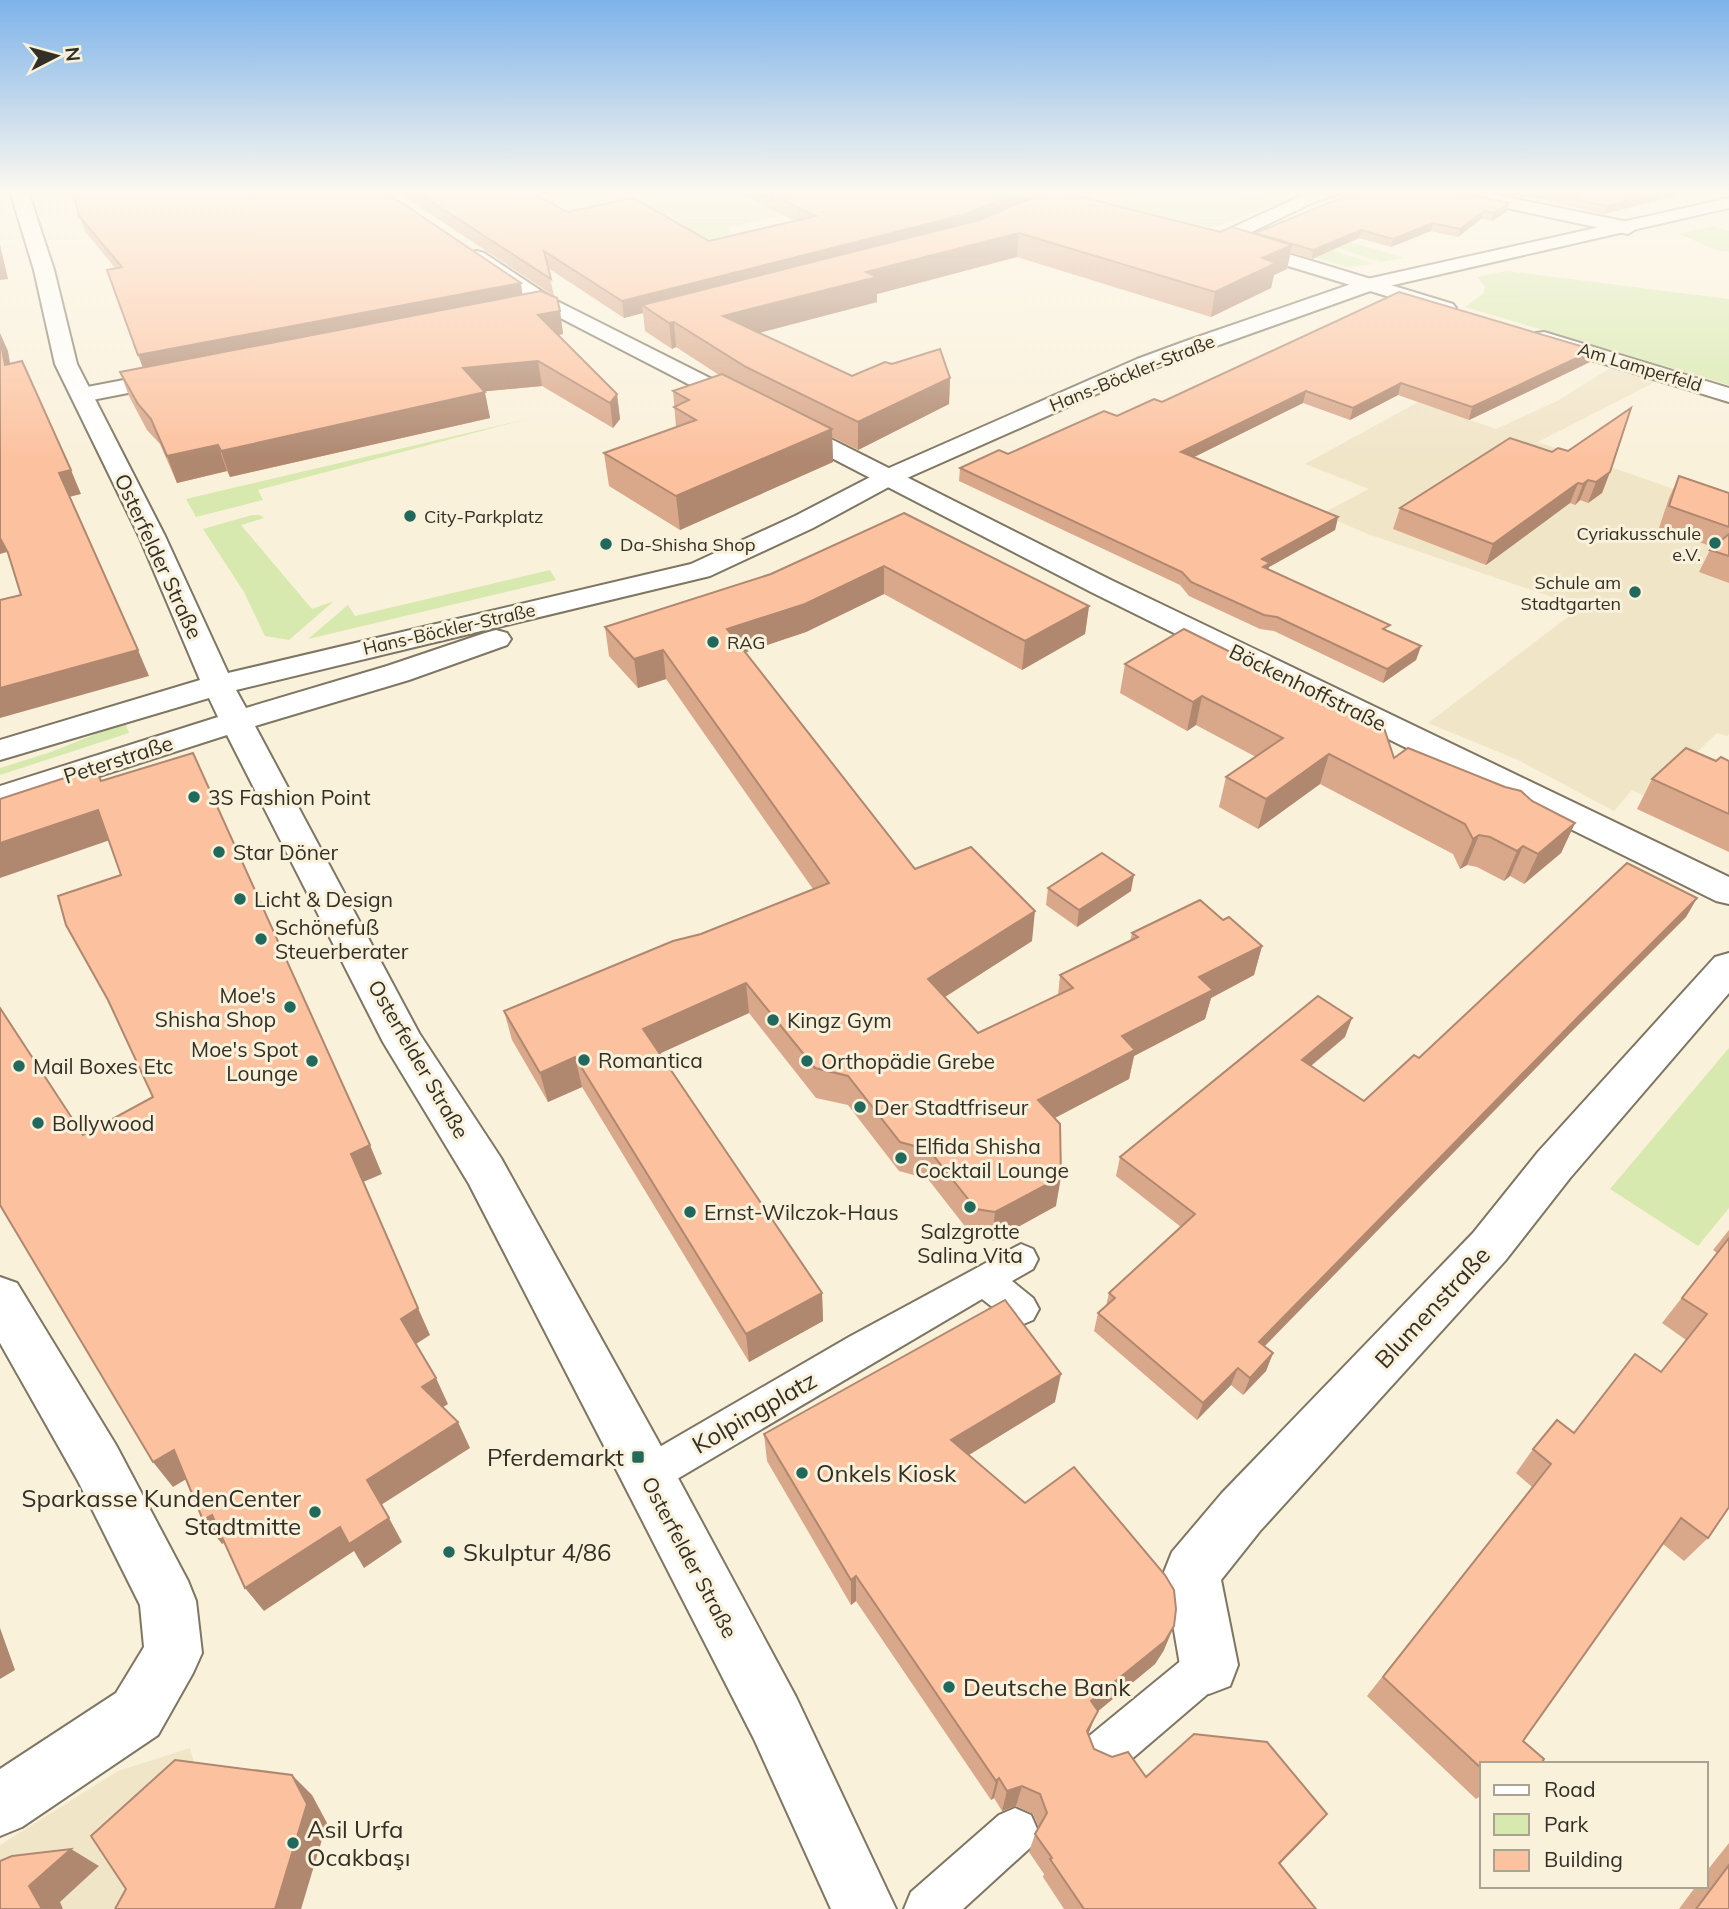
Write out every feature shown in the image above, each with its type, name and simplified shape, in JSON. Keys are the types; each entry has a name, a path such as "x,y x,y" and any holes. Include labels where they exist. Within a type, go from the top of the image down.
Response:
{"main road":[{"name":"Osterfelder Straße","path":"46,280 66,364 152,536 218,685 403,1042 485,1171 775,1718 864,1909"},
{"name":"Böckenhoffstraße","path":"512,280 548,304 1101,586 1729,892"},
{"path":"1357,280 1462,313"},
{"name":"Hans-Böckler-Straße","path":"237,721 398,673 700,570 804,522 889,477 1145,364 1370,284 1388,280"},
{"path":"521,309 548,304"},
{"path":"604,332 631,325"},
{"name":"Am Lamperfeld","path":"1528,333 1729,395"},
{"path":"82,395 192,374"},
{"name":"Hans-Böckler-Straße","path":"218,685 437,631 680,576"},
{"name":"Peterstraße","path":"0,750 218,685"},
{"name":"Peterstraße","path":"0,797 237,721"},
{"name":"Blumenstraße","path":"1209,1665 1192,1572 1241,1512 1489,1247 1553,1165 1729,967"},
{"path":"0,1298 97,1463 168,1601 173,1653 137,1713 0,1805"}],"street":[{"name":"Kolpingplatz","path":"646,1476 1021,1259"},
{"path":"986,1281 1021,1308"},
{"path":"1104,1753 1209,1665"},
{"path":"928,1909 1015,1831"}],"shaded area":[{"name":"Schule am Stadtgarten","path":"1610,368 1655,382 1538,442 1729,508 1729,734 1727,736 1717,733 1648,798 1632,790 1614,811 1518,760 1428,723 1581,607 1368,534 1321,514 1369,489 1305,464 1418,402 1496,429 1557,401"},
{"path":"190,1748 199,1780 312,1795 327,1823 301,1909 0,1909 0,1845 118,1771"}],"green space":[{"path":"1480,280 1578,280 1729,299 1729,385 1465,307 1483,294 1485,286"},
{"path":"531,418 258,490 263,500 196,517 186,499"},
{"path":"252,515 264,518 241,525 312,609 334,601 289,640 265,636 244,592 203,529"},
{"path":"550,570 556,580 308,639 348,605 355,616"},
{"path":"125,722 129,733 0,775 0,768 51,752"},
{"path":"1729,1048 1729,1208 1698,1246 1610,1189"}],"building":[{"path":"111,280 517,280 521,283 138,355"},
{"path":"589,280 705,280 622,301"},
{"path":"741,280 865,280 723,316 852,376 885,362 892,364 940,349 950,378 858,422 746,367 642,305"},
{"path":"1175,280 1240,280 1215,292"},
{"path":"541,291 557,298 560,311 538,315 617,394 610,403 538,361 463,368 485,392 221,451 218,445 167,456 151,419 138,404 120,372"},
{"path":"1399,292 1594,350 1472,407 1401,383 1353,408 1306,391 1181,452 1338,517 1262,559 1270,563 1263,567 1390,625 1383,629 1421,646 1387,669 1277,617 1264,615 1191,582 1182,572 960,468 999,450 1008,454 1104,411 1117,416 1154,399 1162,402"},
{"path":"0,339 5,365 22,361 71,470 59,473 138,650 0,688 0,600 21,595 8,553 0,538"},
{"path":"722,374 832,429 676,496 604,453 696,420 674,407 689,400 673,391"},
{"path":"1631,408 1610,472 1596,482 1588,480 1583,484 1578,483 1493,544 1400,508 1510,438 1552,452 1558,448 1568,451"},
{"path":"1679,476 1729,493 1729,527 1669,506"},
{"path":"904,513 1089,606 1025,641 884,566 805,604 727,629 915,869 971,847 1035,911 928,979 978,1033 1073,988 1060,975 1138,937 1132,933 1200,900 1223,920 1229,917 1262,946 1199,977 1213,990 1122,1036 1135,1050 1038,1100 1060,1124 1061,1177 995,1212 976,1209 929,1150 900,1142 848,1076 815,1068 746,983 643,1029 822,1293 746,1334 575,1057 540,1073 504,1011 673,941 701,934 829,883 663,650 634,659 605,627 771,574"},
{"path":"1729,534 1729,556 1710,550"},
{"path":"1184,629 1372,722 1382,722 1394,758 1408,748 1521,791 1532,801 1575,823 1538,854 1523,846 1517,851 1490,837 1479,835 1473,839 1465,824 1329,754 1266,799 1226,777 1283,738 1202,696 1193,702 1125,664"},
{"path":"1686,748 1716,761 1721,757 1729,761 1729,814 1652,779"},
{"path":"193,753 370,1145 351,1154 418,1308 401,1319 436,1378 422,1387 458,1422 367,1480 389,1518 349,1544 340,1527 245,1588 212,1515 203,1520 174,1450 153,1462 0,1205 0,1008 83,1135 153,1097 108,1000 66,925 58,896 121,875 98,810 0,843 0,799 95,768 101,781"},
{"path":"1102,853 1134,875 1079,910 1048,888"},
{"path":"1627,863 1697,898 1259,1342 1273,1353 1250,1378 1238,1368 1203,1403 1098,1313 1115,1298 1109,1293 1195,1214 1120,1157 1318,996 1352,1018 1302,1060 1364,1101 1414,1055 1419,1058"},
{"path":"1729,1238 1729,1507 1708,1538 1681,1518 1523,1741 1544,1759 1542,1762 1480,1762 1480,1767 1383,1677 1551,1464 1533,1449 1557,1420 1574,1433 1635,1354 1661,1372 1707,1314 1682,1298"},
{"path":"1005,1300 1061,1374 951,1440 1025,1503 1074,1467 1165,1575 1174,1590 1174,1626 1165,1641 1091,1701 1098,1711 1087,1731 1094,1749 1112,1757 1128,1752 1146,1777 1194,1734 1267,1742 1327,1814 1279,1863 1316,1909 1084,1909 1035,1834 1047,1813 1040,1794 1022,1786 1007,1791 999,1778 996,1781 856,1576 851,1580 764,1434"},
{"path":"175,1760 292,1775 307,1804 275,1909 115,1909 126,1889 91,1836"},
{"path":"71,1849 29,1886 42,1909 0,1909 0,1861 12,1856"},
{"path":"1729,1865 1729,1909 1696,1909"}],"place":[{"name":"City-Parkplatz","path":"410,516"},
{"name":"Cyriakusschule e.V.","path":"1715,543"},
{"name":"Da-Shisha Shop","path":"606,544"},
{"name":"Schule am Stadtgarten","path":"1635,592"},
{"name":"RAG","path":"713,642"},
{"name":"3S Fashion Point","path":"194,797"},
{"name":"Star Döner","path":"219,852"},
{"name":"Licht & Design","path":"240,899"},
{"name":"Schönefuß Steuerberater","path":"261,939"},
{"name":"Moe's Shisha Shop","path":"290,1007"},
{"name":"Kingz Gym","path":"773,1020"},
{"name":"Romantica","path":"584,1060"},
{"name":"Moe's Spot Lounge","path":"312,1061"},
{"name":"Orthopädie Grebe","path":"807,1061"},
{"name":"Mail Boxes Etc","path":"19,1066"},
{"name":"Der Stadtfriseur","path":"860,1107"},
{"name":"Bollywood","path":"38,1123"},
{"name":"Elfida Shisha Cocktail Lounge","path":"901,1158"},
{"name":"Salzgrotte Salina Vita","path":"970,1207"},
{"name":"Ernst-Wilczok-Haus","path":"690,1212"},
{"name":"Pferdemarkt","path":"638,1457"},
{"name":"Onkels Kiosk","path":"802,1473"},
{"name":"Sparkasse KundenCenter Stadtmitte","path":"315,1512"},
{"name":"Skulptur 4/86","path":"449,1552"},
{"name":"Deutsche Bank","path":"949,1687"},
{"name":"Asil Urfa Ocakbaşı","path":"293,1843"}]}
